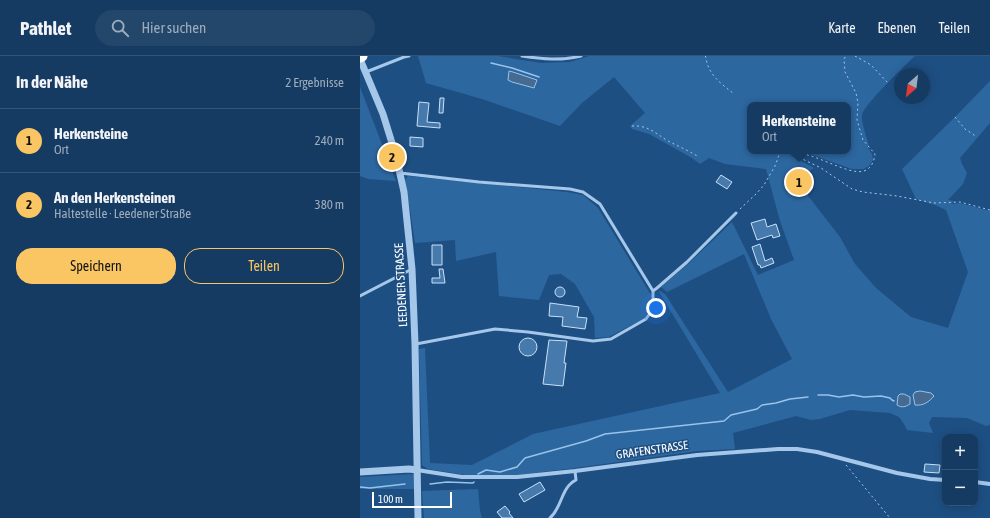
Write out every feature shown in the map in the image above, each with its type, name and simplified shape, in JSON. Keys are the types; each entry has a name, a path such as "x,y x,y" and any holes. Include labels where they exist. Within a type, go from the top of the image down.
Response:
{"street":[{"name":"LEEDENER STRASSE","path":"361,57 383,114 404,192 412,269 418,518"},
{"name":"GRAFENSTRASSE","path":"360,472 409,469 462,477 517,478 697,455 797,449 817,452 897,473 942,480"},
{"path":"978,482 990,484"}],"lane":[{"path":"366,72 409,56"},
{"path":"522,56 541,59 569,59 581,56"},
{"path":"400,173 479,182 570,189 583,192 600,204 653,291 653,308 646,319 611,339 593,342 528,332 495,329 415,344"},
{"path":"653,291 687,262 736,213"},
{"path":"360,296 412,269"},
{"path":"550,518 554,514 571,482 576,480 575,471"}],"path":[{"path":"705,56 708,68 715,77 733,93"},
{"path":"806,154 852,170 863,171 870,167 874,161 875,154 863,140 857,120 858,103 856,93 845,72 844,59 846,56"},
{"path":"856,56 871,65 888,83"},
{"path":"955,117 965,129 977,137"},
{"path":"632,126 647,128 656,132 671,142 699,156"},
{"path":"736,213 764,185 780,154"},
{"path":"792,154 821,168 852,189 934,203 960,202 990,210"},
{"path":"843,459 890,518"}],"shaded area":[{"path":"418,56 498,56 541,63 570,62 589,56 915,56 902,68 894,68 894,76 864,110 862,115 863,126 869,146 868,148 872,154 873,160 869,166 863,169 852,169 810,154 851,154 851,102 747,102 747,154 790,154 814,168 795,179 840,237 855,264 876,288 911,317 948,328 968,272 946,210 916,199 902,169 990,81 990,123 960,158 967,173 963,184 948,200 954,201 951,204 960,203 990,211 990,425 986,426 967,418 932,417 929,423 933,433 907,430 899,417 890,413 850,410 820,419 811,420 796,416 733,433 735,449 697,451 518,475 466,475 428,469 422,465 419,349 425,348 430,463 472,465 533,434 720,393 658,290 665,294 728,392 792,359 771,319 744,254 667,292 661,287 689,263 732,222 758,275 794,260 780,221 766,169 725,164 709,158 700,164 649,134 632,129 630,126 645,113 614,77 582,103 560,126 482,99 426,83"},
{"path":"509,71 537,80 534,88 508,80"},
{"path":"360,87 396,181 368,179 360,176"},
{"path":"408,176 567,192 583,195 598,208 651,295 651,307 645,318 609,337 595,338 594,317 575,284 561,274 549,275 539,300 499,296 496,252 456,261 455,240 415,243 405,180"},
{"path":"920,391 931,393 934,396 926,403 915,405 913,395 915,392"},
{"path":"900,394 910,397 910,404 904,407 897,405 898,396"},
{"path":"414,474 414,489 360,489 360,477"},
{"path":"478,489 482,518 424,518 422,491"}],"building":[{"path":"440,98 444,98 443,113 439,113"},
{"path":"419,102 429,103 427,122 440,123 440,128 417,126"},
{"path":"410,137 423,138 423,147 410,146"},
{"path":"721,175 732,182 727,189 716,182"},
{"path":"765,219 767,227 776,224 780,236 773,238 772,235 757,240 751,223"},
{"path":"760,244 765,261 772,258 774,263 761,268 760,265 758,265 752,247"},
{"path":"432,245 442,245 442,265 432,265"},
{"path":"439,269 443,269 445,283 432,283 432,278 440,278"},
{"path":"560,287 565,292 560,297 555,292"},
{"path":"550,303 579,307 577,317 587,318 585,329 562,326 563,317 549,316"},
{"path":"528,338 534,341 537,347 534,353 528,356 522,353 519,347 522,341"},
{"path":"549,340 567,341 563,386 543,384"},
{"path":"925,464 940,465 939,473 924,472"},
{"path":"540,482 545,490 524,502 519,494"},
{"path":"505,506 513,518 502,518 497,512"}],"waterway":[{"path":"491,63 539,77"},
{"path":"818,395 839,397 853,395 864,397 881,396 890,398 894,401"},
{"path":"478,474 486,470 500,472 517,467 525,458 586,441 605,434 724,421 731,415 757,409 762,405 808,397"},
{"path":"430,484 447,482 474,482"},
{"path":"360,487 370,488 405,484"}],"place":[{"name":"An den Herkensteinen","path":"392,157"},
{"name":"Herkensteine","path":"799,182"}]}
